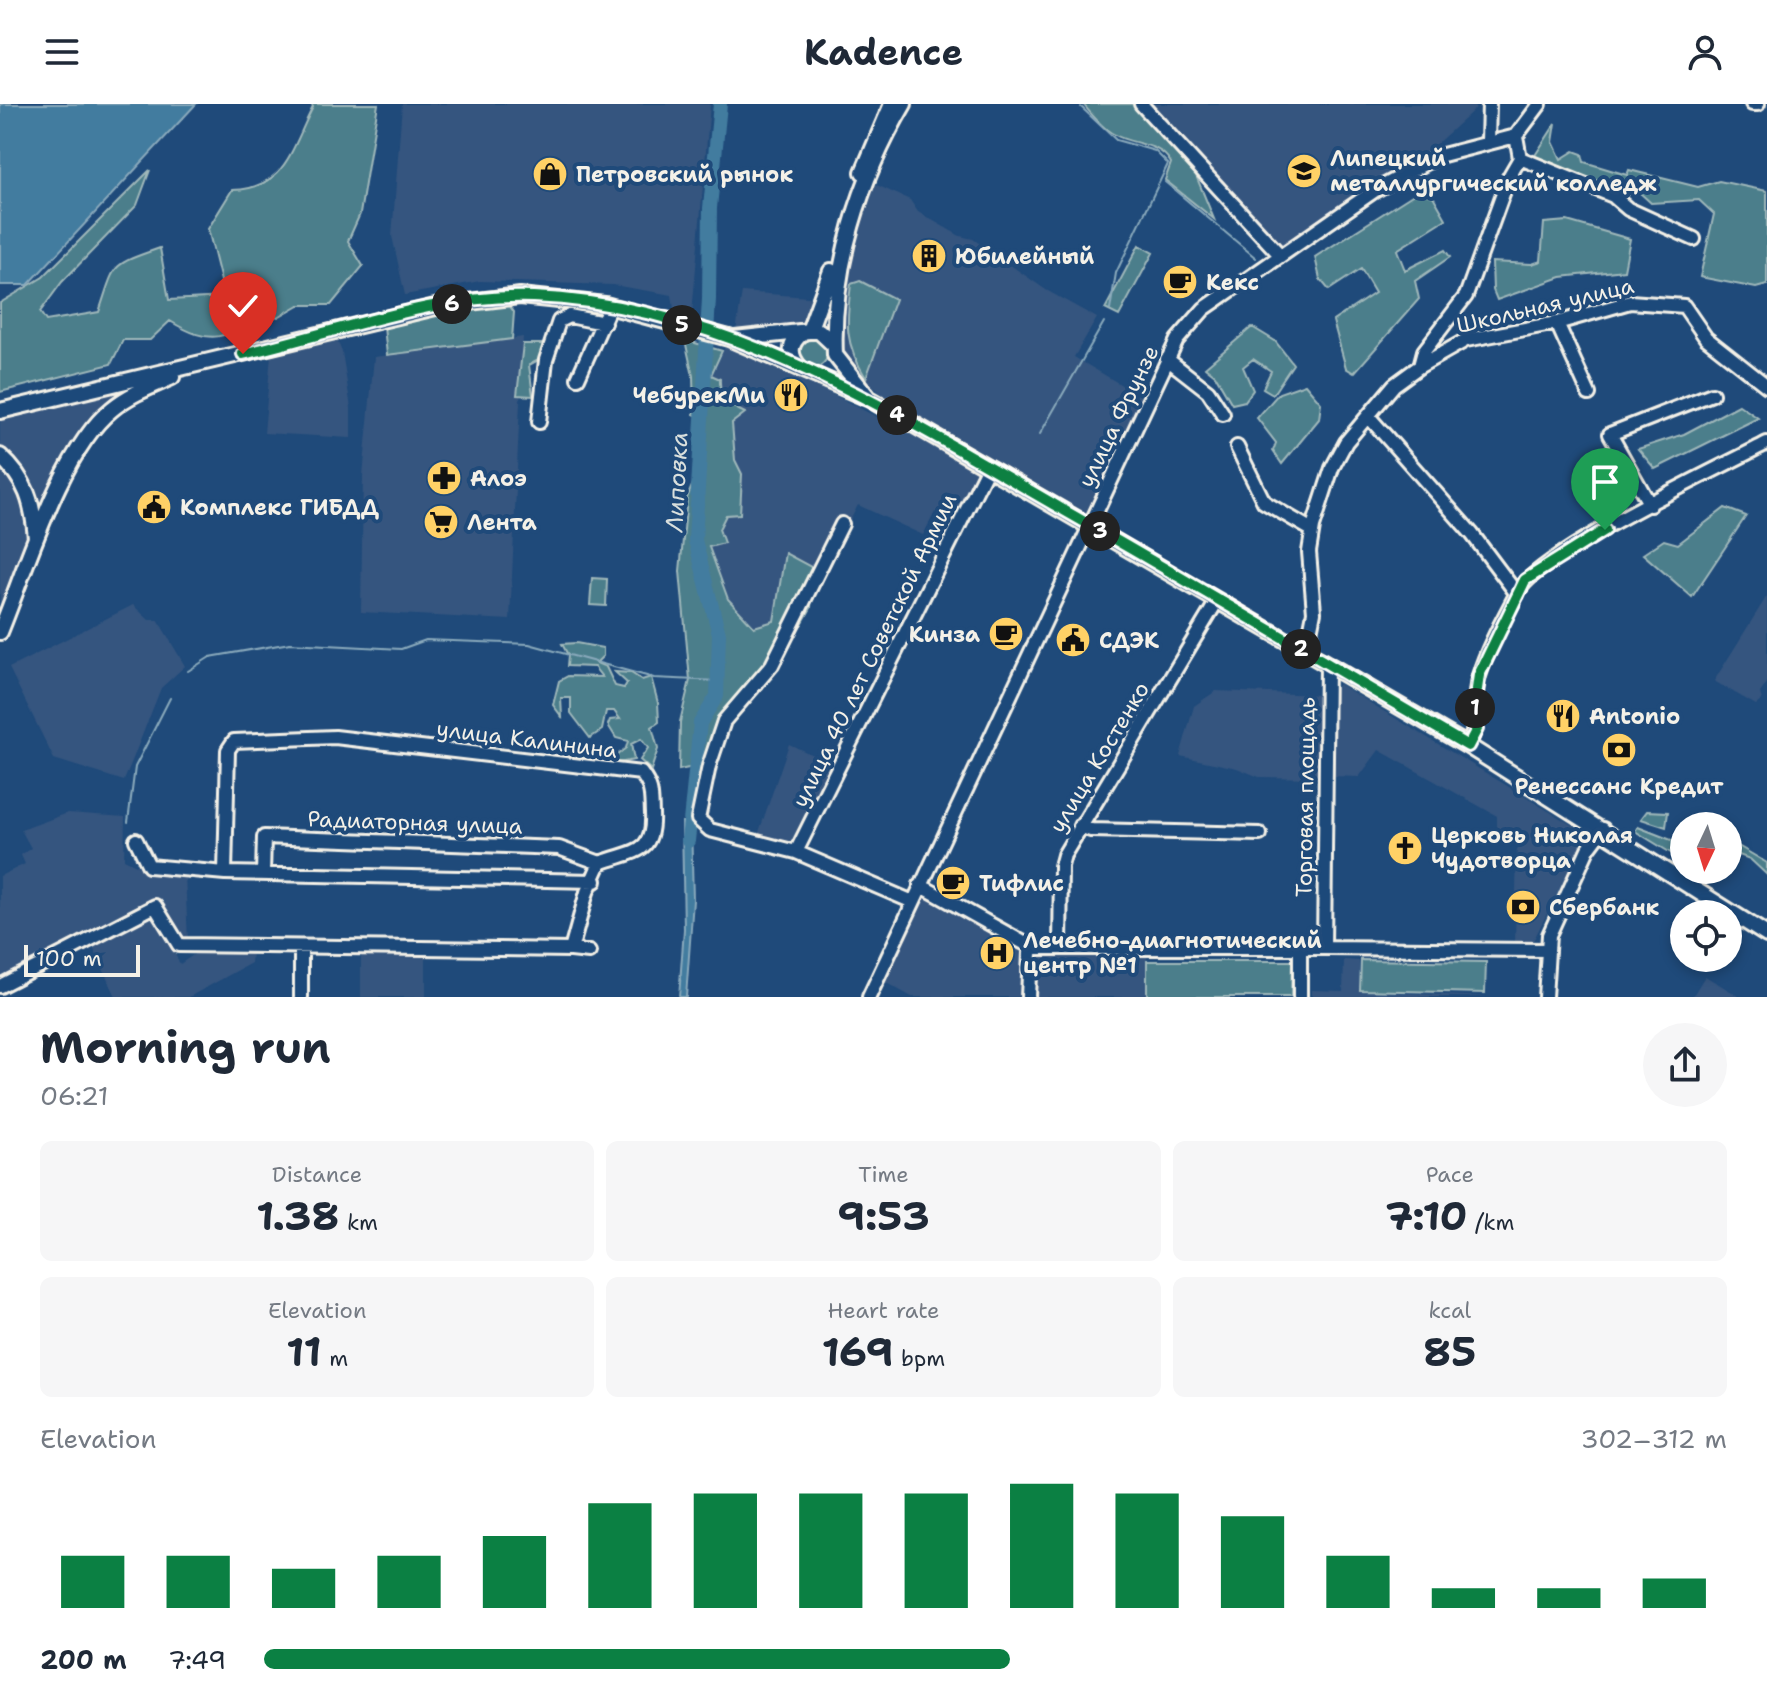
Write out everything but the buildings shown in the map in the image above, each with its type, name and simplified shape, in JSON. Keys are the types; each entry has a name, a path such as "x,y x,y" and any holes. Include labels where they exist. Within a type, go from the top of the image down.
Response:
{"main road":[{"path":"892,104 871,147 840,234 827,286 805,332 792,344 791,353 804,369 824,370 834,350 837,283 845,251 867,182 904,104"},
{"path":"0,411 444,305 484,299 535,297 610,306 730,339 870,399 1468,746 1767,935"},
{"path":"730,339 819,331 870,399"},
{"path":"0,632 63,477 92,430 129,397 198,365"},
{"path":"0,456 23,481 33,503 36,543"}],"street":[{"path":"1141,104 1280,255"},
{"path":"1488,142 1489,104"},
{"path":"1299,648 1310,632 1314,612 1309,552 1312,530 1332,468 1346,442 1394,385 1420,366 1424,351 1466,296 1509,177 1520,158 1516,136 1540,104"},
{"name":"улица Фрунзе","path":"869,997 1177,340 1204,309 1374,191 1420,165 1516,136"},
{"path":"1520,158 1613,196 1628,209 1694,239"},
{"name":"Школьная улица","path":"1420,366 1466,340 1557,323 1636,301 1684,306 1706,338 1767,386"},
{"path":"578,378 610,306"},
{"path":"539,422 546,360 559,321 569,316 604,323"},
{"path":"1557,323 1589,394"},
{"path":"1167,359 1208,391 1223,414"},
{"path":"1650,505 1610,434 1712,394"},
{"path":"1369,417 1472,534 1517,594"},
{"path":"1468,746 1477,729 1475,703 1479,675 1517,594 1530,574 1767,443"},
{"path":"1237,447 1264,502 1312,530"},
{"name":"улица 40 лет Советской Армии","path":"796,852 988,467"},
{"path":"842,524 772,665 724,721 709,766 698,819 710,830 796,852 913,902"},
{"name":"улица Костенко","path":"1060,948 1061,866 1080,826 1217,601"},
{"name":"Торговая площадь","path":"1324,948 1327,664"},
{"name":"улица Калинина","path":"225,873 228,750 234,741 335,737 641,773 653,790 653,836 645,846 600,863"},
{"path":"1080,826 1091,830 1260,834"},
{"path":"1545,997 1546,950 1588,849 1603,829"},
{"name":"Радиаторная улица","path":"263,874 264,837 559,848 600,863"},
{"path":"136,840 149,866 225,873 595,881"},
{"path":"571,950 587,892 595,881 600,863"},
{"path":"920,885 1033,948 1546,950"},
{"path":"0,986 155,906 179,945 589,952"},
{"path":"301,947 301,997"},
{"path":"1028,997 1030,953 1033,948"},
{"path":"1300,949 1300,997"}],"shaded area":[{"path":"0,104 196,104 28,285 0,285"},
{"name":"Петровский рынок","path":"402,104 710,104 692,314 674,309 672,295 613,285 480,281 405,295 392,236"},
{"name":"Липецкий металлургический колледж","path":"1149,104 1472,104 1476,108 1422,157 1374,184 1280,247"},
{"path":"872,183 910,200 918,212 960,236 973,239 1046,290 1097,318 1074,357 1142,397 1091,509 1086,513 891,401 852,370 841,353 838,308"},
{"path":"742,292 820,298 810,320 791,329 736,332"},
{"path":"523,337 510,620 361,612 363,476 374,357"},
{"path":"336,338 342,352 351,408 351,438 264,433 271,355"},
{"path":"726,345 757,356 983,471 956,523 935,512 923,535 858,505 785,646 721,621 703,547 711,378"},
{"path":"132,382 134,388 105,410 42,516 24,474 0,449 0,416"},
{"path":"0,464 10,474 28,509 31,536 0,617"},
{"path":"1767,596 1767,683 1760,693 1762,700 1756,705 1714,681"},
{"path":"133,605 149,620 158,620 185,666 161,688 124,781 54,759 9,668"},
{"path":"1339,684 1575,827 1581,836 1579,851 1531,945 1515,945 1517,840 1497,839 1497,816 1379,750 1359,777 1332,776 1334,690"},
{"path":"1216,691 1320,695 1319,778 1259,777 1237,768 1180,756 1194,706"},
{"path":"789,744 836,766 795,848 757,838"},
{"path":"68,813 125,817 124,859 148,871 185,874 188,942 174,928 163,900 0,982 0,876 25,864 21,855 31,848 21,830"},
{"path":"682,822 691,822 693,900 686,997 679,997 684,929"},
{"path":"923,891 1023,947 1022,997 912,997 881,980"},
{"path":"153,911 180,964 199,951 252,951 251,963 189,997 116,997 91,943"},
{"path":"1042,951 1147,952 1147,997 1033,997 1033,960"},
{"path":"361,954 426,955 426,997 361,997"},
{"path":"1344,960 1359,961 1359,991 1487,997 1312,997 1312,990 1343,991"},
{"path":"1705,976 1732,992 1739,997 1692,997"}],"green space":[{"path":"311,104 378,104 360,214 348,241 363,266 331,305 299,305 278,317 262,312 228,334 208,337 170,321 150,340 123,340 111,364 0,392 0,303 43,277 150,170 137,205 62,282 40,312 46,321 99,312 117,268 160,248 169,300 225,297 208,229 232,190 264,183 276,174 292,151 313,107"},
{"path":"1083,104 1136,104 1190,161 1214,219 1165,180 1171,163 1166,156 1111,132"},
{"path":"1556,123 1553,142 1561,159 1574,151 1582,154 1584,162 1627,175 1629,170 1698,187 1719,181 1767,191 1767,285 1756,288 1700,277 1714,214 1699,200 1651,203 1639,192 1624,196 1560,166 1551,168 1532,160"},
{"path":"1417,192 1433,196 1446,219 1397,250 1405,270 1445,250 1450,257 1415,281 1419,299 1354,373 1346,368 1333,321 1375,293 1361,269 1329,290 1320,279 1315,257"},
{"path":"1567,221 1630,239 1624,270 1561,277 1497,300 1493,290 1492,262 1532,264 1541,261 1544,223"},
{"path":"1139,245 1153,253 1119,316 1105,309"},
{"path":"860,281 895,299 866,378 848,333 851,284"},
{"path":"508,304 514,312 512,339 387,355 384,327 460,308"},
{"path":"1252,327 1275,341 1293,364 1273,394 1263,388 1271,371 1253,359 1243,367 1253,390 1245,401 1232,404 1215,375 1205,367"},
{"path":"812,336 823,341 828,352 823,363 812,368 801,363 796,352 801,341"},
{"path":"685,340 722,351 711,375 720,379 721,392 726,400 745,413 732,423 735,460 742,474 740,514 726,515 719,529 724,543 709,547 728,599 754,627 774,621 785,553 813,568 811,608 802,624 761,670 703,765 679,770 680,722 690,680 680,571 687,498 706,452 705,419 694,414 693,376"},
{"path":"523,344 542,344 544,357 529,365 533,396 517,395"},
{"path":"1305,384 1321,403 1319,419 1282,464 1273,451 1276,443 1257,418 1279,393"},
{"path":"1739,405 1758,418 1655,469 1638,449 1684,434"},
{"path":"1725,508 1746,516 1692,597 1643,554 1664,540 1678,544"},
{"path":"592,578 607,579 606,606 590,605"},
{"path":"562,644 603,648 603,656 596,663 606,667 615,686 624,688 627,683 615,672 631,673 642,680 651,677 659,722 652,727 658,749 651,770 640,760 648,748 641,739 631,744 634,760 613,764 604,759 577,756 578,752 588,750 595,756 607,751 617,755 626,748 628,741 616,738 608,725 610,720 620,719 614,711 606,711 602,730 590,738 571,713 571,698 561,698 562,717 553,705 559,681 568,676 602,677 594,667 567,666 568,655"},
{"path":"1647,811 1668,812 1666,827 1641,819"},
{"path":"1638,827 1670,840 1670,852 1635,831"},
{"path":"1742,848 1767,863 1767,875 1750,859 1742,856"},
{"path":"1361,960 1486,962 1485,993 1360,990"},
{"path":"1147,961 1292,961 1291,997 1147,997"}],"waterway":[{"name":"Липовка","path":"688,841 700,723 717,696 719,634 695,540 709,299 710,208 720,104"},
{"path":"1081,107 1116,140 1155,151 1168,164 1116,273 1110,310"},
{"path":"1165,182 1256,258"},
{"path":"1040,434 1104,322"},
{"path":"188,671 210,657 290,643 401,649 426,640 529,644 654,678 718,681"},
{"path":"128,822 135,767 170,698"}],"place":[{"name":"Липецкий металлургический колледж","path":"1304,171"},
{"name":"Петровский рынок","path":"550,174"},
{"name":"Юбилейный","path":"929,256"},
{"name":"Кекс","path":"1180,282"},
{"name":"ЧебурекМи","path":"791,395"},
{"name":"Алоэ","path":"444,478"},
{"name":"Комплекс ГИБДД","path":"154,507"},
{"name":"Лента","path":"441,522"},
{"name":"Кинза","path":"1006,634"},
{"name":"СДЭК","path":"1073,640"},
{"name":"Antonio","path":"1563,716"},
{"name":"Ренессанс Кредит","path":"1619,750"},
{"name":"Церковь Николая Чудотворца","path":"1405,848"},
{"name":"Тифлис","path":"953,883"},
{"name":"Сбербанк","path":"1523,907"},
{"name":"Лечебно-диагнотический центр №1","path":"997,953"}],"route":[{"path":"243,354 444,305 520,296 605,305 729,338 870,399 1468,746 1477,729 1475,703 1479,675 1525,580 1530,574 1605,530"}]}
